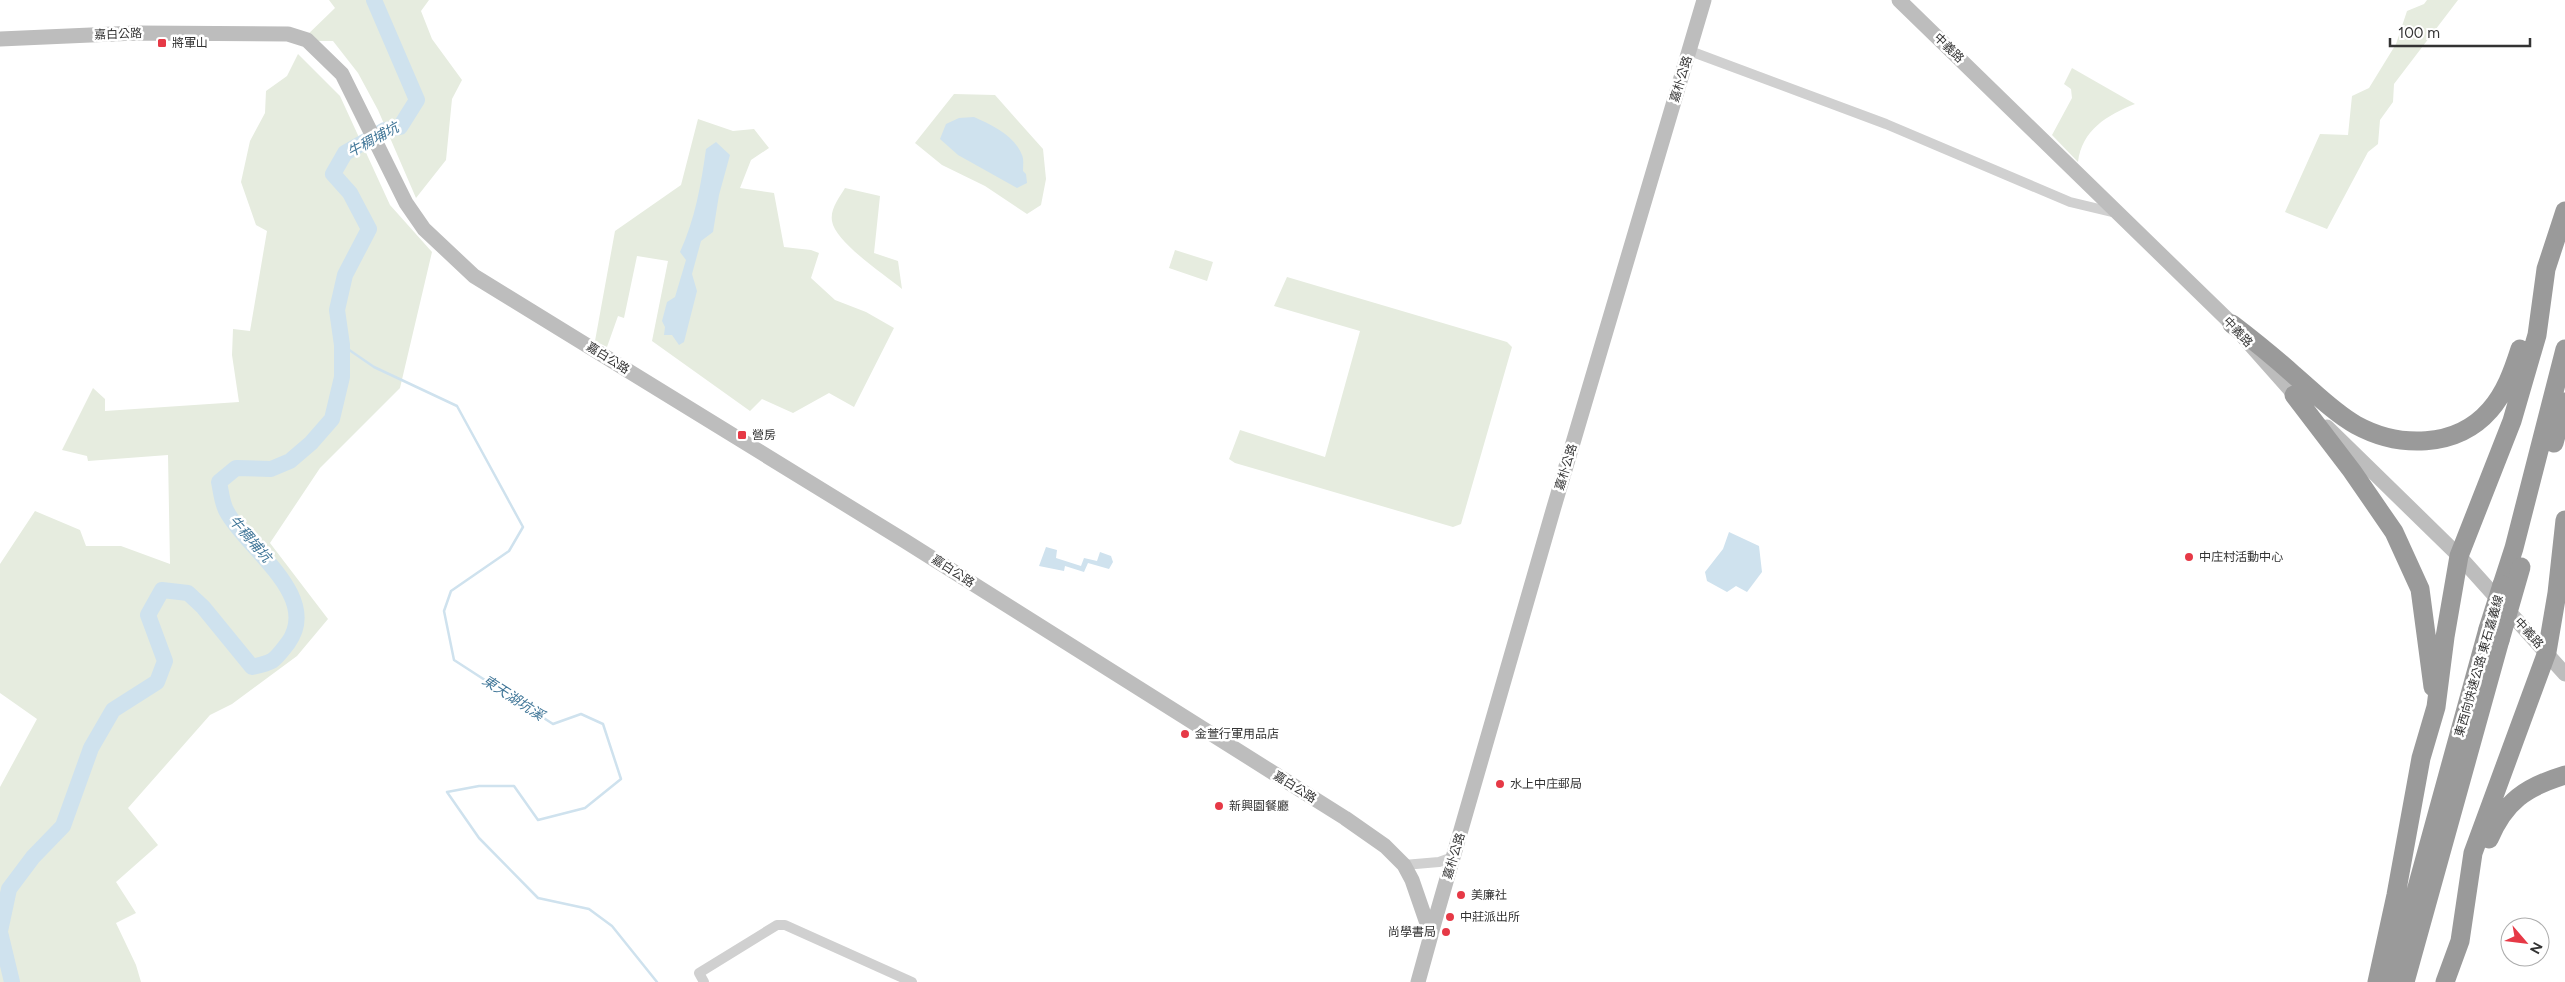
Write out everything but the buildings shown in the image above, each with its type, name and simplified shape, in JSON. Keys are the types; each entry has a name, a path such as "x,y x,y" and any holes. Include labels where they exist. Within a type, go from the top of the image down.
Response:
{"highway":[{"path":"2232,324 2322,400 2357,425 2395,440 2409,442 2458,434 2474,425 2490,411 2503,392 2513,372 2565,211"},
{"path":"2377,982 2396,895 2421,758 2436,707 2444,637 2459,556 2512,421 2537,335 2546,269"},
{"name":"東西向快速公路 東石嘉義線","path":"2405,982 2494,634 2502,585 2514,548 2565,349"},
{"path":"2294,395 2352,470 2394,532 2420,589 2436,707"},
{"name":"東西向快速公路 東石嘉義線","path":"2391,982 2494,634 2521,567 2565,402"},
{"path":"2460,941 2473,853 2547,652 2557,593 2565,520"},
{"path":"2445,982 2460,941 2478,864 2497,821 2517,796 2551,779 2565,775"}],"main road":[{"name":"嘉朴公路","path":"1431,935 1557,498 1704,0"},
{"name":"中義路","path":"1899,0 2232,324 2294,395 2459,556 2565,674"},
{"name":"嘉白公路","path":"0,39 136,33 288,34 307,40 342,74 406,203 424,229 474,276 905,541 1345,818 1385,846 1404,865 1420,898 1431,935"},
{"path":"1418,982 1431,935"}],"street":[{"path":"1690,51 1886,124 2070,202 2120,214"},
{"path":"1404,865 1439,862 1453,858"},
{"path":"704,982 699,972 777,926 785,925 912,982"}],"shaded area":[{"path":"329,0 429,0 421,11 432,39 462,80 452,99 446,160 416,198 378,110 358,73 333,41 301,41 335,8"},
{"path":"2427,0 2458,0 2394,84 2393,102 2380,120 2378,144 2368,152 2327,229 2285,212 2320,134 2348,135 2352,96 2369,88 2396,44 2407,11 2424,4"},
{"path":"298,54 340,96 390,205 432,252 400,388 320,468 270,543 328,619 297,656 232,704 210,715 128,808 158,845 116,882 136,913 116,923 136,965 141,982 0,982 0,787 37,719 0,693 0,564 35,511 80,530 86,546 121,546 170,564 168,455 88,461 87,456 62,450 93,388 105,399 105,411 239,402 232,355 233,329 250,331 267,231 256,225 241,182 250,141 265,113 266,91 287,76"},
{"path":"2072,68 2135,104 2115,113 2090,132 2080,151 2078,162 2052,135 2072,98 2071,89 2064,84"},
{"path":"954,94 995,95 1043,149 1046,179 1041,205 1027,214 985,186 942,165 915,143"},
{"path":"698,119 733,131 754,129 769,148 751,160 740,188 774,193 784,247 811,250 819,253 811,278 835,300 866,312 894,328 854,407 829,393 793,413 762,399 750,411 652,341 668,261 637,256 624,318 618,316 607,347 595,341 615,231 681,185"},
{"path":"845,188 880,196 874,253 898,261 902,289 851,248 835,229 832,221 832,212"},
{"path":"1175,250 1213,262 1207,281 1169,268"},
{"path":"1287,277 1507,342 1512,347 1461,524 1453,527 1235,463 1229,459 1240,430 1325,457 1360,331 1274,306"}],"water":[{"path":"974,117 995,127 1014,142 1023,157 1023,171 1026,174 1027,183 1017,188 958,155 940,139 946,124 959,118"},
{"path":"716,142 730,155 719,195 713,232 701,241 692,274 697,291 684,342 679,345 672,335 664,335 665,327 662,321 667,302 675,297 686,260 680,252 697,202 706,149"},
{"path":"1729,532 1759,546 1762,572 1747,592 1736,586 1727,592 1707,581 1705,572 1723,549"},
{"path":"1046,547 1057,550 1056,558 1081,566 1084,558 1097,561 1100,552 1111,556 1113,562 1109,569 1088,563 1084,572 1065,566 1064,571 1039,566"}],"waterway":[{"name":"牛稠埔坑","path":"0,931 9,889 33,857 63,826 91,748 113,710 157,682 165,661 148,615 162,590 188,593 203,607 252,667 265,664 277,657 288,643 296,625 295,608 289,590 264,557 236,526 225,509 219,482 236,468 271,469 290,461 311,443 332,419 342,377 342,345 337,310 345,275 369,229 350,193 333,174 345,153 385,130 400,127 417,100 374,0"},
{"name":"東天湖坑溪","path":"342,345 374,367 457,406 523,527 509,551 451,591 444,611 454,660 553,724 581,714 603,724 621,779 585,808 538,820 514,786 479,786 447,792 479,838 538,898 589,909 612,926 657,982"},
{"name":"牛稠埔坑","path":"0,932 12,982"}],"place":[{"name":"將軍山","path":"162,43"},
{"name":"營房","path":"742,435"},
{"name":"中庄村活動中心","path":"2189,557"},
{"name":"金萱行軍用品店","path":"1185,734"},
{"name":"水上中庄郵局","path":"1500,784"},
{"name":"新興園餐廳","path":"1219,806"},
{"name":"美廉社","path":"1461,895"},
{"name":"中莊派出所","path":"1450,917"},
{"name":"尚學書局","path":"1446,932"}]}
